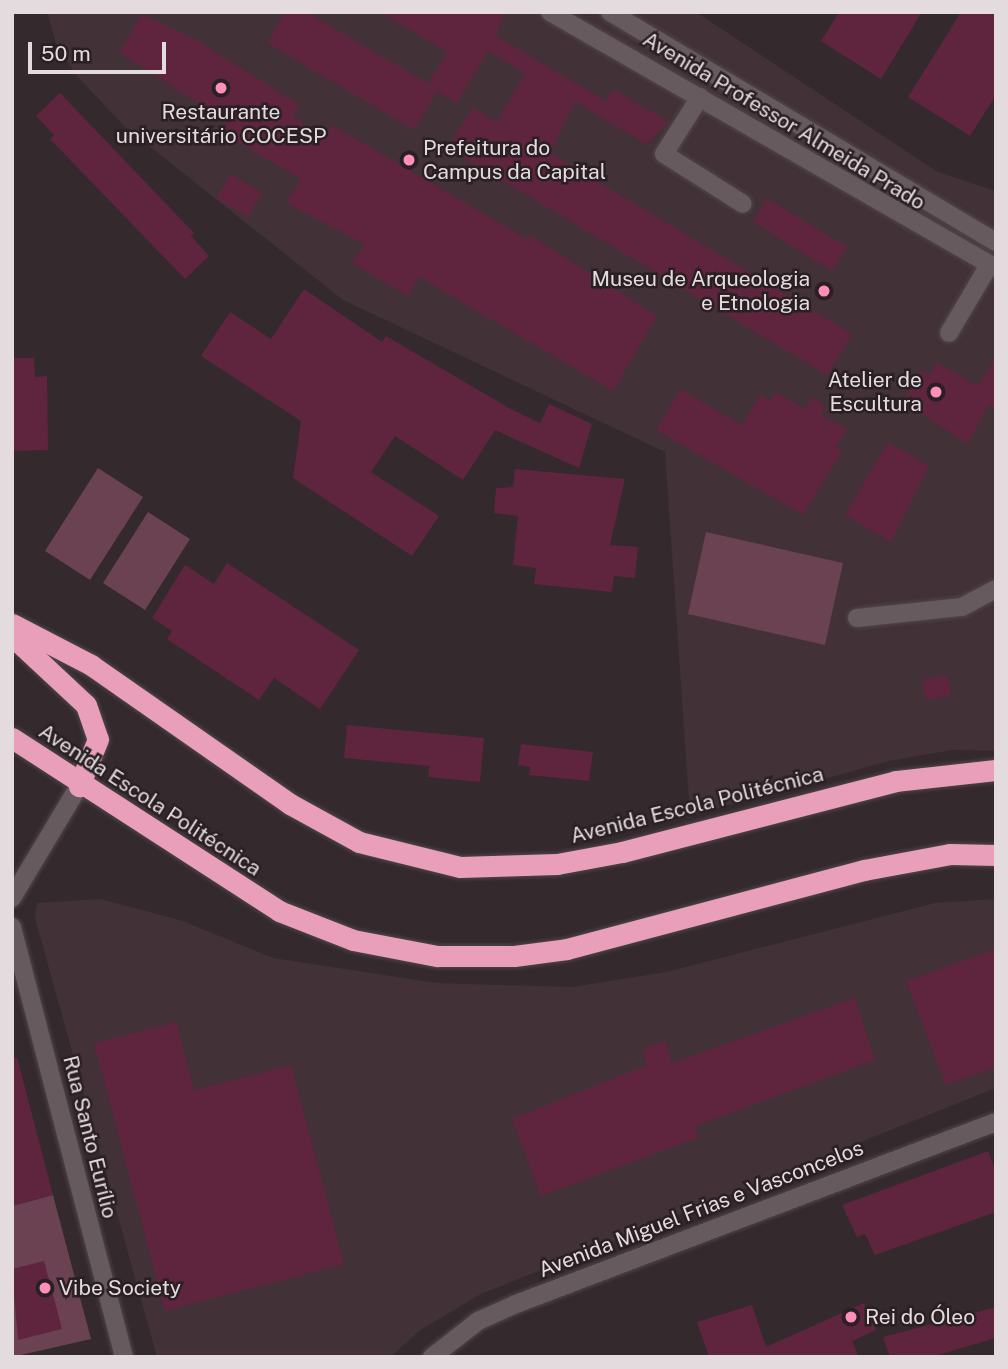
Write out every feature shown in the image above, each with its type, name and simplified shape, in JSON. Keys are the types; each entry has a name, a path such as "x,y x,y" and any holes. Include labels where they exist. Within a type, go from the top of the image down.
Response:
{"highway":[{"name":"Avenida Escola Politécnica","path":"12,624 91,665 281,798 359,842 460,867 557,864 622,852 896,781 996,770"},
{"path":"12,636 86,705 98,739 79,786"},
{"name":"Avenida Escola Politécnica","path":"12,738 79,786 279,911 353,940 437,956 514,956 567,949 864,870 950,854 996,855"}],"street":[{"name":"Avenida Professor Almeida Prado","path":"550,12 992,266"},
{"name":"Avenida Professor Almeida Prado","path":"610,12 696,62 870,172 996,242"},
{"path":"655,71 665,62 664,43"},
{"path":"676,82 683,68 696,62"},
{"path":"700,97 664,154 743,204"},
{"path":"948,333 992,266"},
{"path":"857,618 962,607 996,589"},
{"path":"12,898 79,786"},
{"name":"Rua Santo Eurílio","path":"12,928 124,1357"},
{"name":"Avenida Miguel Frias e Vasconcelos","path":"432,1357 478,1321 516,1304 996,1122"}],"shaded area":[{"path":"47,12 696,12 936,171 996,191 996,751 952,750 889,761 690,816 665,452 343,300 124,126 77,76 56,43"},
{"path":"98,468 143,497 90,580 45,551"},
{"path":"148,512 190,539 145,610 103,583"},
{"path":"706,532 843,563 825,645 688,614"},
{"path":"101,899 183,921 273,958 437,983 572,987 666,972 935,903 996,899 996,1088 481,1294 422,1329 390,1357 157,1357 35,918 37,903"},
{"name":"Vibe Society","path":"53,1195 91,1339 12,1357 12,1206"}],"building":[{"path":"285,12 306,12 428,83 447,52 380,12 504,12 496,36 606,101 613,89 669,122 646,144 575,102 550,153 852,334 827,375 448,148 472,107 497,122 525,73 488,51 457,103 437,91 414,130 267,43"},
{"path":"839,12 922,12 881,79 821,41"},
{"path":"961,12 996,12 996,95 970,136 908,97"},
{"path":"142,14 198,41 300,105 293,117 326,136 332,125 527,239 530,235 657,316 613,391 419,277 408,296 352,263 364,244 286,203 301,179 221,132 227,122 119,52"},
{"path":"60,93 194,233 191,236 209,256 185,279 50,139 54,135 36,116"},
{"path":"230,174 262,192 248,217 216,199"},
{"path":"767,198 847,247 832,271 753,222"},
{"path":"304,289 382,342 386,336 540,423 549,404 592,424 579,468 495,430 463,480 395,436 371,472 439,516 412,556 293,478 301,421 201,356 230,312 271,339"},
{"path":"996,357 996,408 989,405 967,444 903,402 921,370 929,375 936,362 978,386"},
{"path":"12,358 34,358 35,377 47,376 48,450 12,451"},
{"path":"680,389 742,425 760,394 770,401 776,392 805,409 812,397 826,406 821,415 847,429 836,447 842,451 803,515 656,430"},
{"path":"888,442 929,466 891,542 845,515"},
{"path":"515,469 625,479 610,545 638,547 635,578 614,576 612,592 534,584 536,568 513,565 518,516 494,513 496,488 513,487"},
{"path":"227,563 359,650 320,709 274,678 259,700 167,639 172,631 152,618 185,565 214,584"},
{"path":"947,675 951,695 926,700 922,680"},
{"path":"347,725 484,738 480,782 428,777 429,766 344,758"},
{"path":"521,744 593,752 589,781 529,775 530,767 518,765"},
{"path":"996,949 996,1067 946,1085 906,981"},
{"path":"855,998 875,1060 695,1126 699,1137 541,1196 512,1119 647,1065 642,1049 665,1041 672,1063"},
{"path":"176,1022 194,1090 291,1065 344,1264 165,1311 94,1043"},
{"path":"17,1057 53,1195 12,1206 12,1058"},
{"path":"988,1151 996,1171 996,1212 875,1255 865,1234 857,1237 842,1205"},
{"path":"44,1261 62,1329 18,1340 12,1269"},
{"path":"864,1303 876,1330 852,1341 859,1357 709,1357 697,1322 752,1305 766,1347"},
{"path":"996,1307 996,1338 931,1357 890,1357 883,1337"}],"place":[{"name":"Restaurante universitário COCESP","path":"221,88"},
{"name":"Prefeitura do Campus da Capital","path":"409,160"},
{"name":"Museu de Arqueologia e Etnologia","path":"824,291"},
{"name":"Atelier de Escultura","path":"936,392"},
{"name":"Vibe Society","path":"45,1288"},
{"name":"Rei do Óleo","path":"851,1317"}]}
